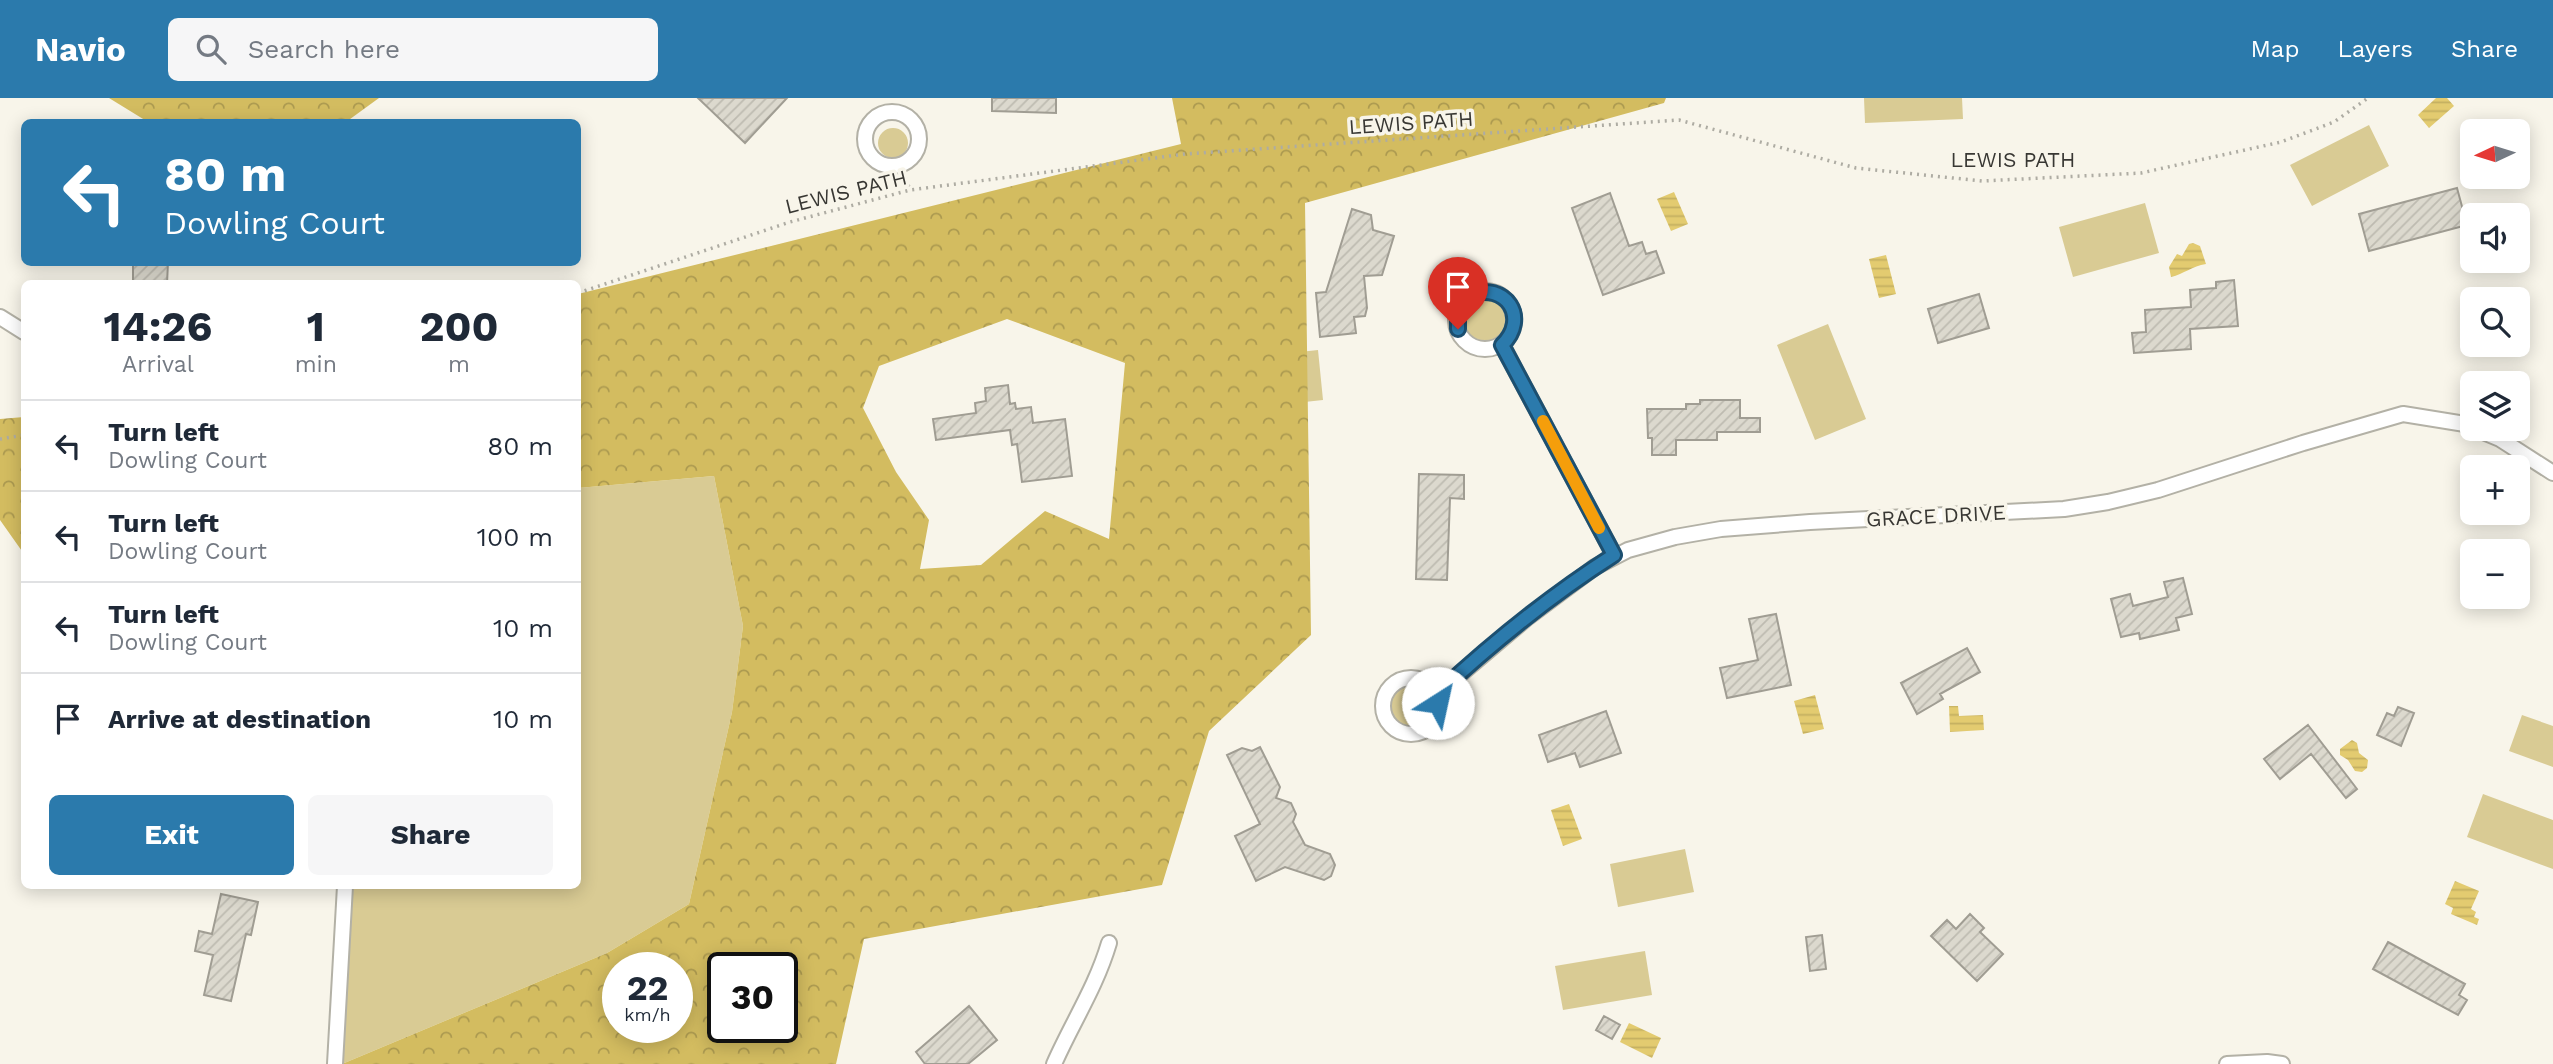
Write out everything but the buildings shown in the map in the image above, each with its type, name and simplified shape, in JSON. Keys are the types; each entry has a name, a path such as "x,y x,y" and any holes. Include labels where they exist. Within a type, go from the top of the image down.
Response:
{"street":[{"path":"888,105 906,115 918,129 919,146 915,155 901,165 891,167 875,160 866,145 865,136 873,120 888,105"},
{"path":"1479,292 1499,294 1513,309 1513,329 1502,345 1485,350 1476,348 1462,337 1456,320 1469,295 1479,292"},
{"path":"0,317 21,330"},
{"path":"1502,345 1614,555"},
{"name":"GRACE DRIVE","path":"1436,695 1528,617 1614,555 1675,537 1721,529 2052,510 2108,502 2158,490 2403,414 2460,423"},
{"name":"GRACE DRIVE","path":"2503,441 2553,473"},
{"path":"335,1064 345,889"},
{"path":"1054,1064 1097,981 1109,943"},
{"path":"2227,1064 2282,1064"}],"path":[{"name":"LEWIS PATH","path":"581,292 790,222 910,190 1185,155 1679,120 1856,168 1982,181 2141,173 2281,142 2334,122 2368,98"},
{"path":"901,165 910,190"},
{"path":"0,439 21,436"}],"shaded area":[{"path":"1864,98 1962,98 1963,119 1865,123"},
{"path":"2436,98 2447,98 2454,106 2429,128 2418,115"},
{"path":"2369,125 2389,166 2312,206 2290,165"},
{"path":"893,128 904,132 908,143 904,154 893,158 882,154 878,143 882,132"},
{"path":"1674,192 1688,224 1671,231 1657,199"},
{"path":"2145,203 2159,253 2073,277 2059,227"},
{"path":"2189,244 2200,246 2206,264 2171,277 2169,267 2177,254 2182,256"},
{"path":"1886,255 1896,294 1879,298 1869,259"},
{"path":"1486,296 1503,303 1510,320 1503,337 1486,344 1469,337 1462,320 1469,303"},
{"path":"1828,324 1866,419 1815,440 1777,345"},
{"path":"1318,350 1323,400 1241,409 1236,359"},
{"path":"714,476 743,626 732,712 689,904 609,952 602,952 602,955 342,1064 335,1064 345,889 581,889 581,488"},
{"path":"1409,685 1424,691 1430,706 1424,721 1409,727 1394,721 1388,706 1394,691"},
{"path":"1815,695 1824,729 1803,734 1794,701"},
{"path":"1949,706 1958,706 1959,716 1983,715 1984,730 1950,732"},
{"path":"2522,715 2553,726 2553,767 2509,751"},
{"path":"2352,740 2357,743 2359,753 2368,760 2367,768 2362,772 2355,771 2348,760 2340,755 2340,749"},
{"path":"2483,794 2553,820 2553,869 2467,837"},
{"path":"1569,804 1582,839 1563,846 1551,810"},
{"path":"1685,849 1694,892 1618,907 1610,864"},
{"path":"2455,881 2479,891 2471,909 2476,912 2474,917 2479,919 2477,925 2451,914 2453,908 2445,904"},
{"path":"1645,951 1652,995 1563,1010 1555,966"},
{"path":"1629,1023 1661,1038 1652,1058 1620,1042"}],"green space":[{"path":"109,98 379,98 350,119 143,119"},
{"path":"1172,98 1666,98 1664,103 1305,203 1311,635 1209,731 1162,885 864,939 836,1064 342,1064 602,955 602,1043 693,1043 693,952 609,952 689,904 732,712 743,626 714,476 581,488 581,293 1181,144","holes":["1007,319 1125,363 1109,539 1045,511 981,565 920,569 929,520 896,472 863,408 879,366"]},
{"path":"21,417 21,550 0,520 0,419"}],"slow traffic":[{"path":"1543,421 1599,528"}],"route":[{"path":"1438,703 1436,695 1465,668 1528,617 1614,555 1502,345 1509,338 1515,319 1507,300 1489,291 1469,295 1458,312 1458,329"}]}
